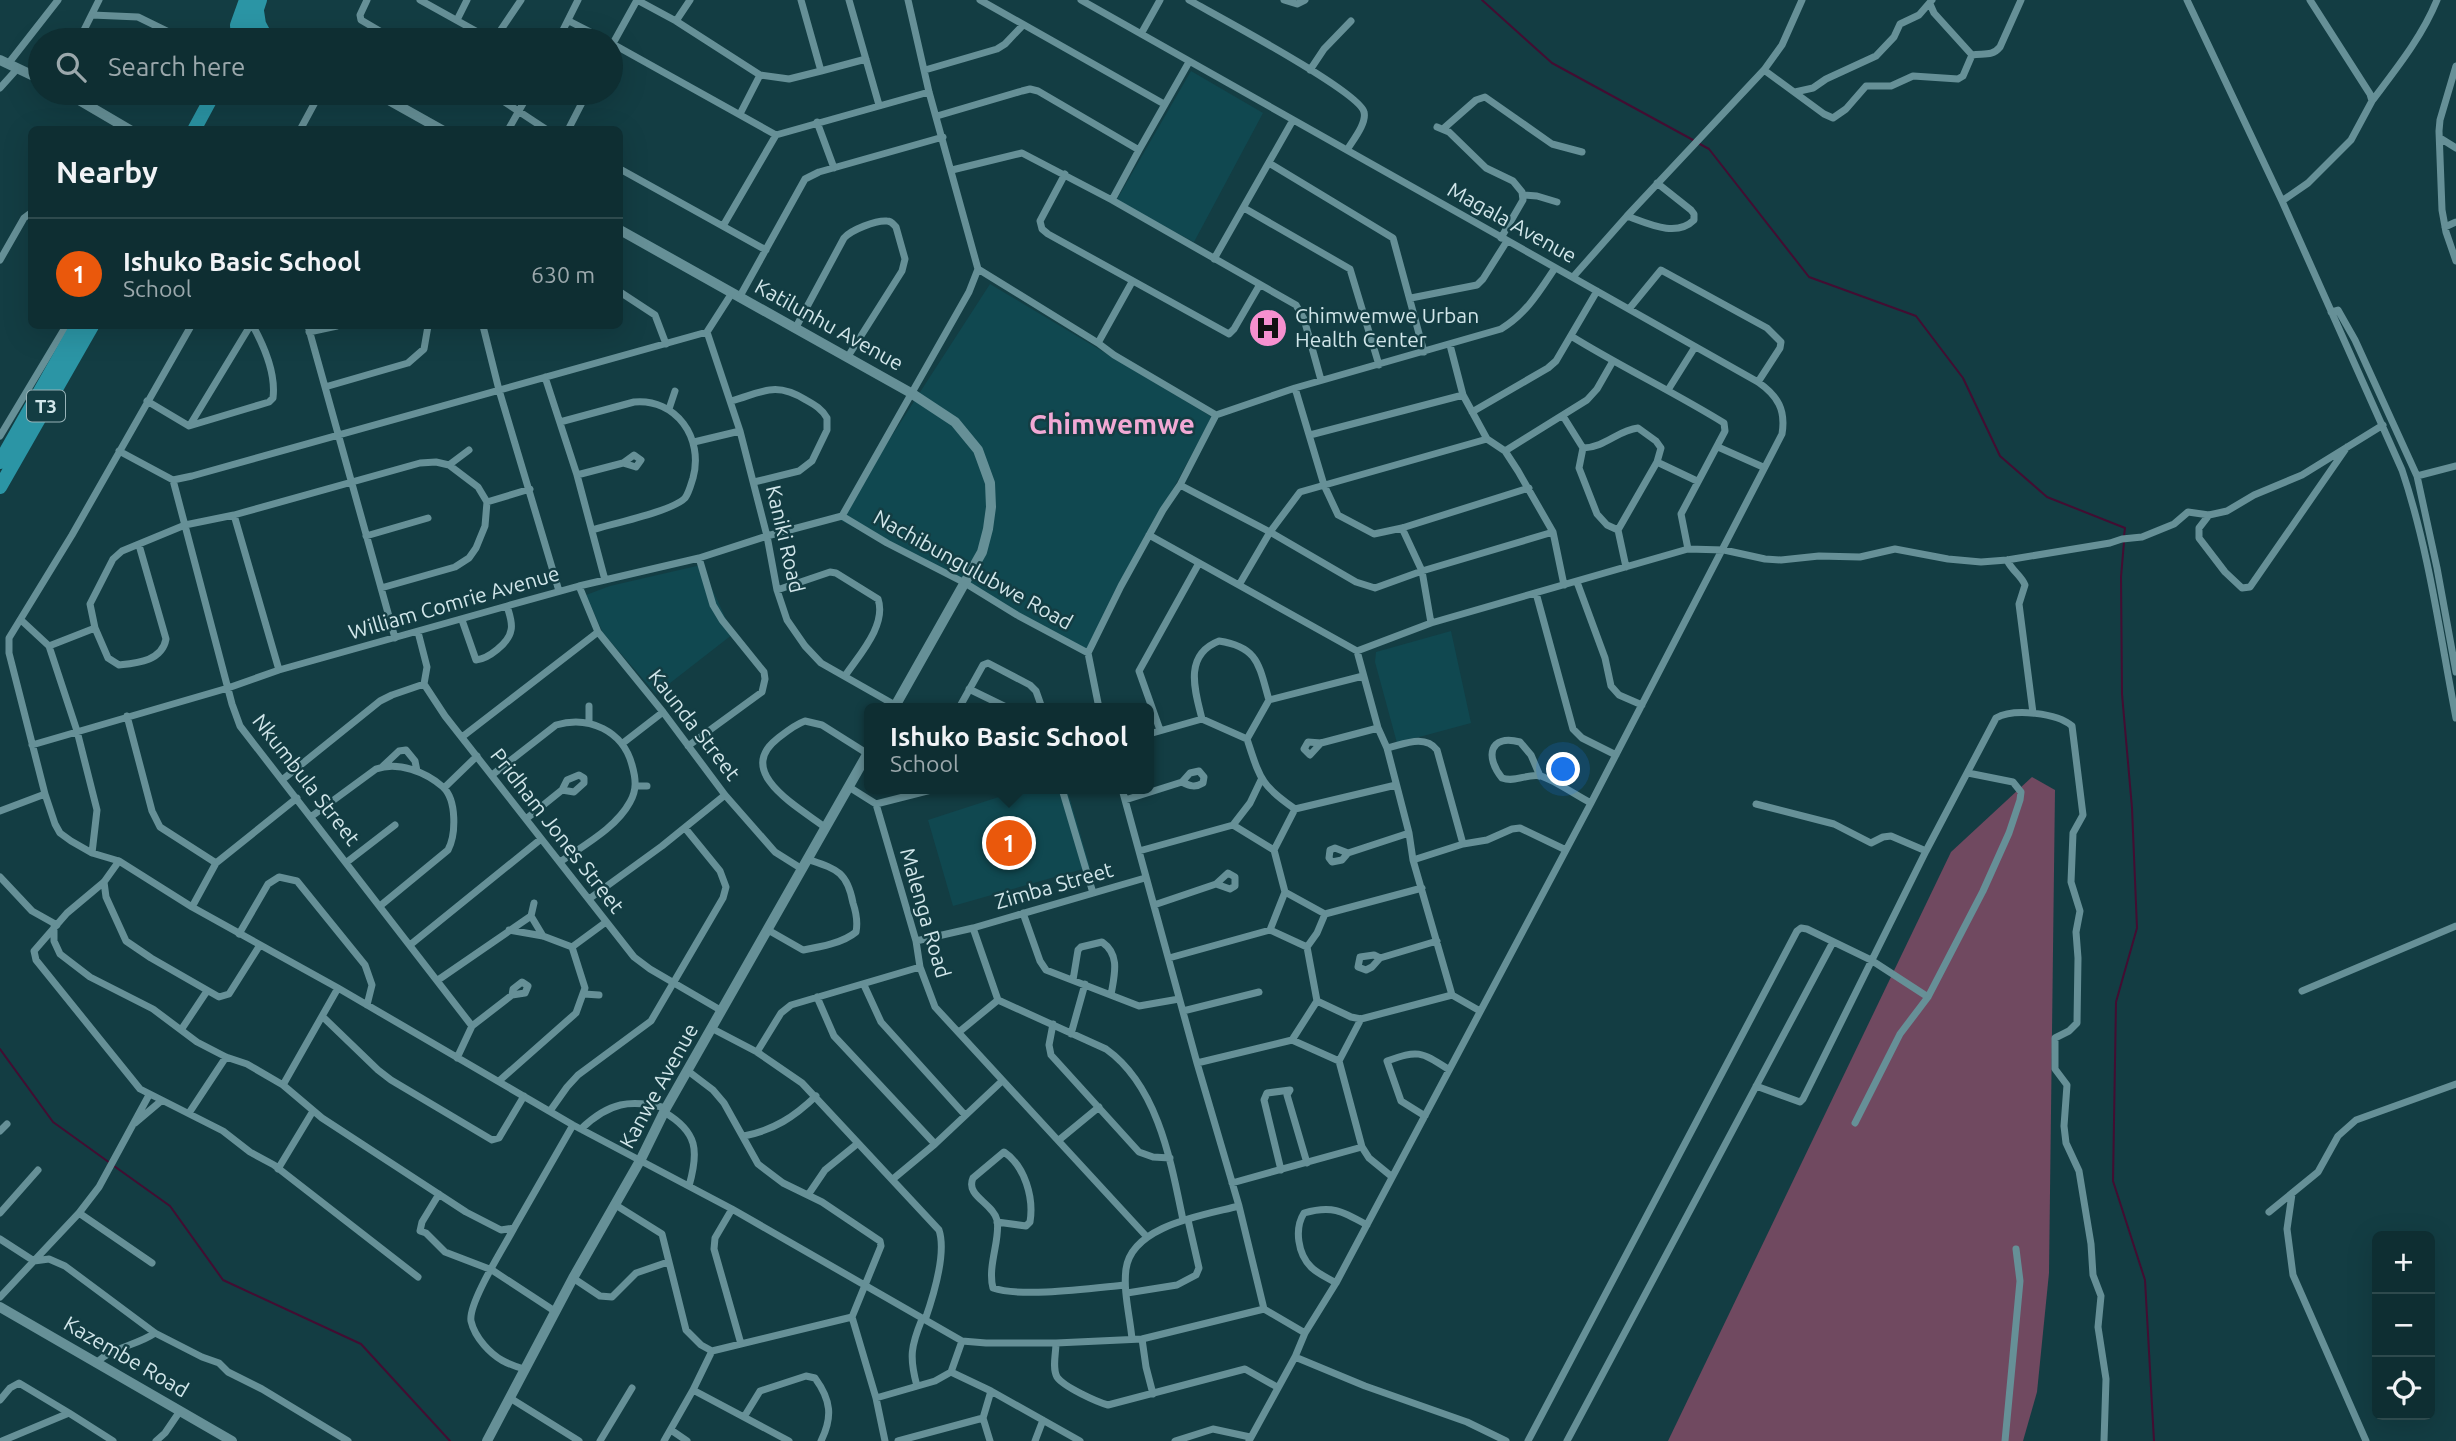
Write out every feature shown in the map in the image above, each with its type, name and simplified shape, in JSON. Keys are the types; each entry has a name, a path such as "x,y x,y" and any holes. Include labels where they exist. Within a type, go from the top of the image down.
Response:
{"highway":[{"path":"244,28 254,3"},
{"path":"254,3 261,28"},
{"path":"195,126 207,105"},
{"name":"T3","path":"0,487 5,459 75,329"},
{"name":"T3","path":"5,459 90,329"}],"main road":[{"path":"9,64 28,73"},
{"path":"87,105 123,126"},
{"path":"400,105 435,126"},
{"name":"Katilunhu Avenue","path":"623,232 911,393 955,422 978,450 990,483 986,540 965,583"},
{"path":"896,703 965,583"},
{"name":"Kanwe Avenue","path":"487,1441 665,1110 864,760"},
{"name":"Kazembe Road","path":"0,1307 232,1441"}],"street":[{"path":"37,28 58,0"},
{"path":"85,28 99,0"},
{"path":"367,0 360,20 374,28"},
{"path":"420,0 471,28"},
{"path":"457,20 467,0"},
{"path":"501,28 521,0"},
{"path":"565,28 578,0"},
{"path":"620,28 637,0 676,21 760,75 789,79 866,59"},
{"path":"676,21 690,0"},
{"path":"801,0 821,71"},
{"path":"849,0 879,105"},
{"path":"842,516 969,292 978,269 929,92 908,0"},
{"path":"980,0 1164,104"},
{"name":"Magala Avenue","path":"1082,0 1758,382 1780,402 1784,423 1782,434 1763,467 1724,550 1367,1225 1305,1333 1295,1357 1250,1439"},
{"path":"1140,34 1160,0"},
{"path":"1189,0 1310,70 1356,100 1365,113 1364,120 1348,150"},
{"path":"1202,8 1208,0"},
{"path":"1284,0 1297,4 1305,0"},
{"path":"1573,277 1764,70 1782,45 1802,0"},
{"path":"1972,55 1996,51 2021,0"},
{"path":"2187,0 2282,201 2402,470 2427,556 2456,718"},
{"path":"2310,0 2372,101"},
{"path":"2282,201 2308,183 2351,140 2372,101 2401,63 2424,26 2437,0"},
{"path":"1795,92 1813,88 1826,79 1876,56 1888,46 1903,22 1919,15 1931,2"},
{"path":"1931,2 1934,13 1972,55"},
{"path":"92,15 129,15 159,28"},
{"path":"569,21 581,28"},
{"path":"1310,70 1331,41 1351,22"},
{"path":"925,70 997,49 1023,25"},
{"path":"0,88 9,64 28,39"},
{"path":"623,51 776,135"},
{"path":"1764,70 1833,118 1846,109 1866,86 1891,86 1913,76 1958,79 1963,76 1972,55"},
{"path":"1112,200 1189,62"},
{"path":"2456,66 2440,120 2442,210 2456,261"},
{"path":"740,114 760,75"},
{"path":"937,117 1030,89 1038,91 1139,150"},
{"path":"723,226 776,135 929,92"},
{"path":"1411,298 1477,285 1483,279 1504,239 1523,195 1513,181 1486,168 1449,132 1440,128 1476,100 1485,97 1552,144 1582,152"},
{"path":"302,126 314,105"},
{"path":"510,105 541,126"},
{"path":"511,126 522,105"},
{"path":"570,126 581,105"},
{"path":"1214,258 1293,120"},
{"path":"817,122 835,169"},
{"path":"119,451 173,480 708,332 766,250 806,179 819,172 943,137"},
{"path":"2440,138 2456,148"},
{"path":"952,170 1022,153 1065,174 1214,258 1296,305 1301,312 1321,380"},
{"path":"1269,163 1393,238 1424,352"},
{"path":"623,171 766,250"},
{"path":"1065,174 1040,221 1042,229 1048,234 1229,334 1259,286"},
{"path":"1627,216 1675,229 1694,220 1691,210 1657,183"},
{"path":"1523,195 1557,202"},
{"path":"1244,208 1350,269 1379,365"},
{"path":"0,260 28,215"},
{"path":"795,329 844,238 853,230 887,221 893,223 905,259 902,271 847,358"},
{"path":"2445,227 2456,222"},
{"path":"1099,703 1088,653 1149,535 1180,485 1216,415 1321,380 1501,329 1515,321 1555,268"},
{"path":"978,269 1114,355 1216,415"},
{"path":"1629,309 1661,270 1767,328 1781,342 1780,348 1758,382"},
{"path":"1098,343 1132,282"},
{"path":"1472,412 1548,368 1561,354 1597,290"},
{"path":"623,294 654,315 666,344"},
{"path":"2331,312 2338,310 2355,340 2417,476 2452,640 2456,672"},
{"path":"0,436 64,329"},
{"path":"189,329 9,638 9,653 32,745 45,794 60,833 92,853 119,861 192,907 338,988 573,1125 732,1209 962,1341 1056,1343 1142,1339 1264,1309 1305,1333"},
{"path":"189,426 250,329"},
{"path":"147,401 189,426 269,402 273,398 272,380 261,339 254,329"},
{"path":"309,329 396,638"},
{"path":"325,387 408,363 424,349 427,329"},
{"path":"484,329 499,390 559,591"},
{"name":"Kaniki Road","path":"708,332 754,482 777,590 787,620 821,663 888,703"},
{"path":"1571,335 1613,362 1724,423 1725,431 1718,447 1681,514 1688,550"},
{"path":"1450,345 1463,395 1472,412 1487,439 1505,451 1553,532 1564,585"},
{"path":"1668,390 1695,347"},
{"path":"1505,451 1592,395 1613,362"},
{"path":"545,377 577,475 605,580"},
{"path":"1295,388 1324,485 1334,508 1344,520 1374,534 1402,528 1529,488"},
{"path":"731,401 773,389 785,389 820,408 827,418 827,430 812,461 799,471 754,482"},
{"path":"669,409 676,391"},
{"path":"1310,435 1463,395"},
{"path":"560,422 634,402 655,402 669,409 679,419 694,442 696,464 684,499 672,507 592,530"},
{"path":"1563,416 1583,448 1579,468 1597,514 1618,530"},
{"path":"1357,651 1431,623 1688,550 1724,550 1781,560 1819,556 1860,557 1895,549 1981,562 2131,539 2174,524 2188,512 2209,515 2227,512 2254,495 2302,475 2382,425"},
{"path":"1583,448 1599,447 1629,430 1639,428 1661,448 1657,463 1618,530 1626,567"},
{"path":"694,442 740,431"},
{"path":"1239,585 1295,496 1307,489 1487,439"},
{"path":"2209,515 2199,528 2199,538 2232,579 2242,588 2250,587 2348,446"},
{"path":"1718,447 1763,467"},
{"path":"449,465 469,450"},
{"path":"139,545 166,639 164,648 158,654 119,665 108,658 90,610 92,598 117,555 139,545 185,526 420,463 449,465 478,487 487,502 485,526 476,548 469,558 455,567 381,588"},
{"path":"577,475 623,463"},
{"path":"1657,463 1697,481"},
{"path":"2417,476 2456,466"},
{"name":"Nkumbula Street","path":"173,480 228,688 244,733 312,816 472,1026"},
{"path":"1180,485 1369,587 1382,587 1422,570 1553,532"},
{"path":"487,502 530,489"},
{"path":"234,515 279,670"},
{"name":"William Comrie Avenue","path":"32,745 228,688 279,670 559,591 699,558 842,516"},
{"name":"Nachibungulubwe Road","path":"842,516 1088,653"},
{"path":"366,536 428,518"},
{"path":"1402,528 1422,570 1431,623"},
{"path":"1149,535 1357,651 1378,728 1387,748 1409,833 1413,860 1452,995"},
{"path":"688,746 762,692 765,679 764,672 732,635 713,605 699,558"},
{"path":"2007,560 2025,584 2019,604 2033,713"},
{"path":"1150,703 1139,671 1199,563"},
{"path":"777,590 830,572 878,599 881,613 876,627 845,676"},
{"path":"1577,582 1605,658 1611,686 1619,695 1642,705"},
{"name":"Kaunda Street","path":"579,586 598,632 726,795 775,852 805,864"},
{"path":"1536,593 1573,729 1582,737 1616,755"},
{"path":"462,620 476,660 482,659 504,643 509,635 512,627 507,606"},
{"path":"21,620 49,646 77,732 97,810 92,853"},
{"path":"49,646 95,628"},
{"path":"282,780 380,701 424,684 427,667 418,632"},
{"path":"462,737 598,632"},
{"path":"1202,719 1193,672 1205,650 1219,641 1252,654 1257,659 1269,700 1247,739"},
{"path":"961,703 983,665 988,663 1030,685 1040,703"},
{"path":"1269,700 1363,676"},
{"name":"Pridham Jones Street","path":"424,684 541,839 642,964 722,1011"},
{"path":"969,689 998,703"},
{"path":"589,706 589,722"},
{"path":"623,743 663,712"},
{"path":"1154,713 1160,730"},
{"path":"1756,1086 1801,1101 1996,718 2002,715 2033,713 2066,721 2072,726 2083,816 2073,833 2071,882 2080,911 2076,932 2077,1023 2069,1031 2055,1038 2053,1063 2067,1085 2064,1126 2066,1143 2079,1171 2091,1244 2093,1275 2101,1296 2098,1327 2106,1379 2104,1441"},
{"path":"127,716 152,811 160,827 216,863"},
{"path":"1154,732 1202,719 1247,739 1261,780 1295,809 1396,785"},
{"path":"826,828 778,791 767,778 763,770 764,752 788,730 805,721 822,725 864,750"},
{"path":"492,775 556,725 567,722 589,722 623,743 632,763 636,786 632,799 616,821 560,862"},
{"path":"1321,743 1378,728"},
{"path":"1387,748 1420,740 1433,745 1437,750 1463,844"},
{"path":"1540,776 1531,754 1520,742 1506,740 1494,746 1491,751 1495,768 1502,778 1514,780 1540,776 1591,803"},
{"path":"312,816 383,766 399,751 406,750 415,761 416,771"},
{"path":"444,788 477,756"},
{"path":"380,906 448,850 452,842 453,808 444,788 416,771 383,766"},
{"path":"1855,1123 1900,1034 1928,997 1983,891 2009,833 2020,800 2021,792 2013,782 1968,773"},
{"path":"1139,851 1233,825 1250,803 1261,780"},
{"path":"1154,791 1182,782"},
{"path":"636,786 647,786"},
{"path":"849,788 876,804 915,794"},
{"path":"526,819 562,789"},
{"path":"0,811 45,794"},
{"path":"1063,794 1093,893"},
{"path":"1123,794 1239,1206 1264,1309"},
{"path":"1125,800 1144,794"},
{"path":"589,899 726,795"},
{"path":"192,907 216,863 297,798"},
{"name":"Malenga Road","path":"876,804 916,941 920,967 935,1007 1147,1237"},
{"path":"1756,804 1834,824 1871,843 1883,836 1891,836 1926,851"},
{"path":"1270,930 1285,892 1274,850 1295,809"},
{"path":"347,862 395,825"},
{"path":"1233,825 1274,850"},
{"path":"550,1111 578,1075 651,1021 723,898 726,887 720,871 685,828"},
{"path":"1413,860 1520,828 1566,850"},
{"path":"1348,853 1409,833"},
{"path":"410,945 541,839"},
{"path":"119,861 104,883 55,926 34,951 36,960 131,1078 149,1096 223,1131 278,1169 418,1277"},
{"path":"768,930 803,950 831,944 856,932 855,910 843,874 831,867 805,864"},
{"path":"0,877 32,911 55,926"},
{"path":"239,933 268,884 279,877 297,881 369,973 372,985 367,1005"},
{"name":"Zimba Street","path":"916,941 973,928 1145,878"},
{"path":"104,883 106,897 126,940 219,997 229,994 260,945"},
{"path":"1154,905 1216,884"},
{"path":"1285,892 1325,914 1422,888"},
{"path":"534,903 531,916 542,936"},
{"path":"1023,913 1040,961 1046,970 1139,1006 1179,999"},
{"path":"1292,1040 1317,1001 1307,947 1325,914"},
{"path":"438,980 531,916"},
{"path":"572,947 606,922"},
{"path":"55,926 54,941 57,950 90,977 153,1009 197,1042 247,1064 283,1085 313,1111 439,1194 502,1230 514,1228"},
{"path":"2302,991 2456,926"},
{"path":"973,928 998,1000 1112,1053 1148,1099 1170,1158 1199,1268 1196,1275 1177,1285 1065,1291 996,1289 992,1285 998,1222 988,1205 971,1189 970,1184 972,1178 1004,1152 1011,1158 1027,1185 1031,1222 1026,1226 998,1222"},
{"path":"1528,1441 1797,931 1801,928 1807,929 1871,961 1928,997"},
{"path":"499,1081 576,1013 584,994 583,975 572,947 542,936 509,930"},
{"path":"1169,958 1270,930 1307,947"},
{"path":"1380,958 1437,940"},
{"path":"1073,979 1081,947 1102,942 1111,948 1115,960 1111,995"},
{"path":"1567,1441 1833,942"},
{"path":"757,1052 787,1008 920,967"},
{"path":"1071,1034 1085,984"},
{"path":"864,985 881,1021 965,1115"},
{"path":"283,1085 338,988"},
{"path":"181,1030 207,991"},
{"path":"1183,1011 1259,992"},
{"path":"584,994 599,995"},
{"path":"457,1058 472,1026 512,995"},
{"path":"1317,1001 1350,1017 1361,1019 1452,995 1480,1011"},
{"path":"817,997 834,1036 934,1144"},
{"path":"959,1032 998,1000"},
{"path":"323,1017 391,1080 492,1140 499,1138 524,1096"},
{"path":"1361,1019 1339,1061 1362,1147 1369,1158 1391,1176"},
{"path":"1053,1024 1049,1045 1051,1055 1139,1152 1153,1157 1170,1158"},
{"path":"713,1029 787,1071 816,1096 857,1144 933,1222 941,1238 934,1296 912,1343 911,1357 917,1386"},
{"path":"1197,1063 1292,1040 1339,1061"},
{"path":"1425,1116 1401,1101 1387,1061 1418,1053 1448,1069"},
{"path":"189,1113 226,1057"},
{"path":"688,1071 718,1096 744,1136 758,1164 783,1183 808,1195 880,1241 881,1246 852,1317 876,1398 885,1441"},
{"path":"893,1179 1002,1081"},
{"path":"2269,1212 2318,1172 2338,1136 2356,1120 2456,1084"},
{"path":"1281,1170 1264,1100 1267,1093 1290,1090 1287,1095 1307,1163"},
{"path":"0,1297 79,1213 101,1184 149,1096"},
{"path":"744,1136 765,1132 785,1122 816,1096"},
{"path":"131,1127 161,1101"},
{"path":"581,1129 601,1112 616,1106 645,1103 665,1110 683,1125 694,1143 696,1155 689,1186"},
{"path":"1059,1140 1099,1107"},
{"path":"278,1169 313,1111"},
{"path":"0,1131 7,1124"},
{"path":"524,1369 506,1364 490,1354 479,1340 471,1323 474,1305 573,1125"},
{"path":"808,1195 830,1165 857,1144"},
{"path":"1232,1183 1362,1147"},
{"path":"0,1213 38,1170"},
{"path":"439,1194 422,1222 420,1231 426,1233 448,1254 492,1270 556,1312"},
{"path":"2292,1194 2287,1229 2293,1275 2366,1441"},
{"path":"614,1204 662,1234 686,1329 701,1345 712,1351 852,1317"},
{"path":"1132,1339 1126,1289 1128,1262 1147,1237 1170,1224 1239,1206"},
{"path":"1336,1283 1318,1273 1305,1259 1298,1236 1301,1218 1304,1213 1332,1208 1367,1225"},
{"path":"732,1209 715,1238 714,1249 741,1344"},
{"path":"79,1213 152,1263"},
{"path":"0,1239 33,1261 49,1259 65,1266 155,1333 219,1363 228,1372 274,1396 348,1441"},
{"path":"2005,1441 2020,1281 2016,1249"},
{"path":"573,1278 600,1296 612,1297 636,1273 668,1262"},
{"path":"96,1363 108,1352 142,1342 155,1333"},
{"path":"1142,1339 1153,1394"},
{"path":"876,1398 935,1381 951,1372 962,1341"},
{"path":"1056,1343 1057,1377 1094,1400 1108,1405 1245,1369 1277,1387"},
{"path":"664,1441 712,1351"},
{"path":"1295,1357 1365,1386 1467,1422 1506,1441"},
{"path":"951,1372 991,1391 1078,1440"},
{"path":"744,1417 761,1391 806,1376 815,1378 822,1388 831,1417 821,1441"},
{"path":"0,1400 12,1386 19,1383 113,1441"},
{"path":"600,1441 632,1388"},
{"path":"693,1390 789,1441"},
{"path":"990,1441 984,1418 991,1391"},
{"path":"510,1398 579,1441"},
{"path":"156,1441 180,1411"},
{"path":"2,1441 69,1413"},
{"path":"898,1441 984,1418"},
{"path":"1035,1441 1043,1420"},
{"path":"1175,1441 1213,1429 1250,1439"},
{"path":"671,1430 687,1441"}],"shaded area":[{"path":"1191,71 1263,113 1194,242 1116,201"},
{"path":"990,284 1212,417 1086,650 838,519"},
{"path":"701,565 733,634 656,694 603,633 586,595 610,586"},
{"path":"1451,631 1471,723 1397,743 1375,662 1376,652"},
{"path":"2032,777 2055,790 2049,1273 2037,1392 2023,1441 1668,1441 1951,852"},
{"path":"1008,794 1068,794 1090,867 953,906 928,820"}],"waterway":[{"path":"1482,0 1552,63 1693,140"},
{"path":"1698,143 1709,149 1809,277 1916,316 1963,378 2000,456 2047,497 2125,528 2124,536"},
{"path":"2124,542 2121,577 2122,694 2132,808 2137,928 2116,1002 2113,1181 2145,1280 2154,1441"},
{"path":"0,1049 53,1122 110,1163"},
{"path":"114,1166 170,1206 223,1280 361,1344 450,1441"}],"place":[{"name":"Chimwemwe Urban Health Center","path":"1268,328"},
{"name":"Ishuko Basic School","path":"1009,843"}],"district":[{"name":"Chimwemwe","path":"1112,424"}]}
